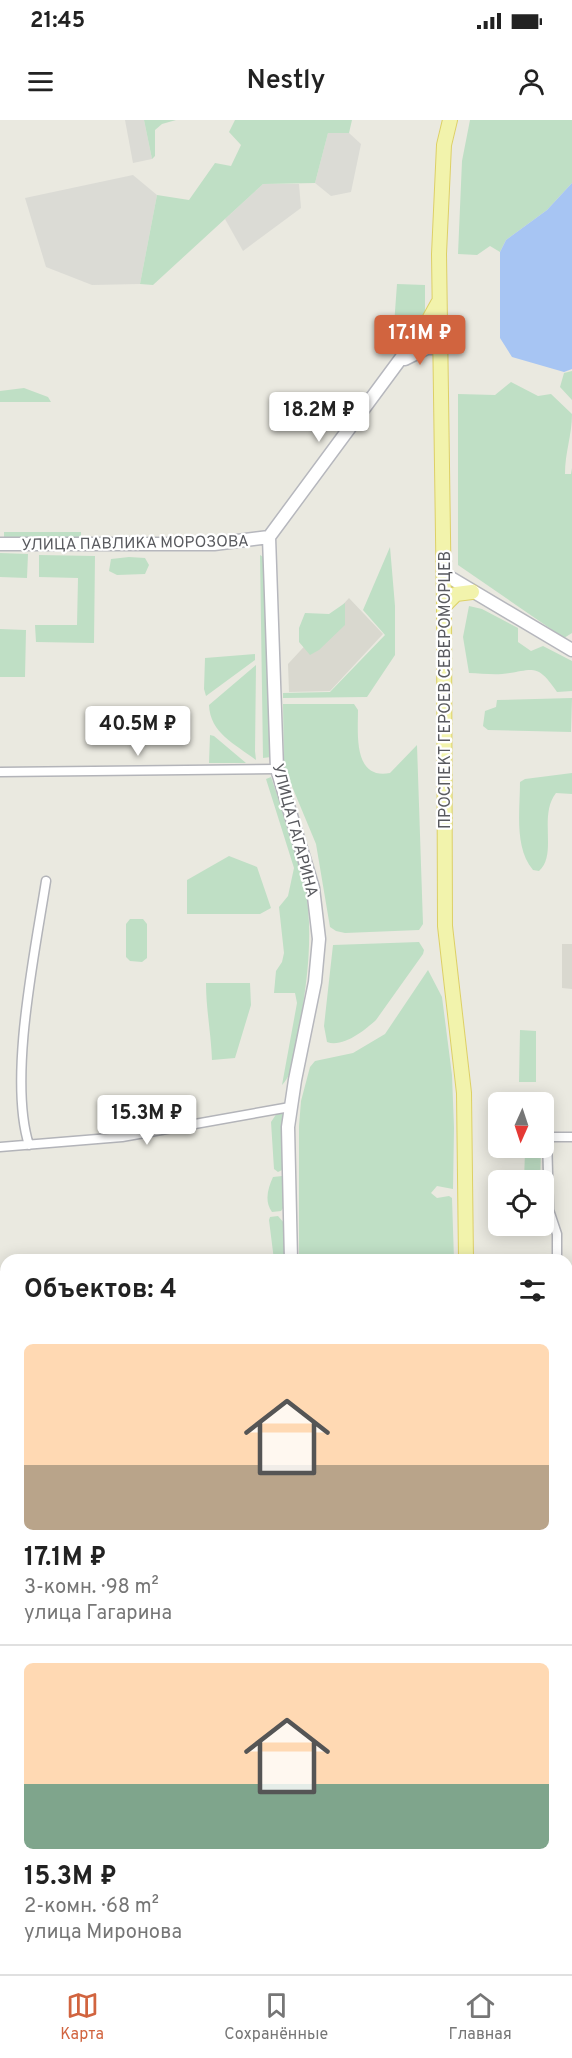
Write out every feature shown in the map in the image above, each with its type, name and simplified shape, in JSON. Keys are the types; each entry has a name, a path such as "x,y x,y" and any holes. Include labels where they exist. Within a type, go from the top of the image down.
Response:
{"main road":[{"path":"433,324 439,301 442,175 444,145 450,120"},
{"name":"ПРОСПЕКТ ГЕРОЕВ СЕВЕРОМОРЦЕВ","path":"433,324 440,348 444,573 445,926 464,1093 466,1254"},
{"path":"444,606 456,594 472,592"}],"street":[{"path":"269,537 394,367 433,324"},
{"path":"394,367 413,353 440,348"},
{"name":"УЛИЦА ПАВЛИКА МОРОЗОВА","path":"0,544 214,544 269,537"},
{"name":"УЛИЦА ГАГАРИНА","path":"269,537 277,769 313,888 319,939 315,982 290,1107 288,1149 291,1254"},
{"path":"444,573 472,592 572,650"},
{"path":"0,772 277,769"},
{"path":"29,1145 23,1128 22,1065 46,881"},
{"path":"0,1147 136,1135 290,1107"},
{"path":"557,1254 557,1234 549,1210 547,1137 572,1137"}],"shaded area":[{"path":"125,120 144,120 152,159 133,163"},
{"path":"328,133 349,133 361,144 351,192 331,196 315,183"},
{"path":"133,175 157,195 140,284 92,285 46,267 25,198"},
{"path":"263,184 299,184 301,208 243,251 225,219"},
{"path":"349,598 383,634 330,691 289,692 288,664"},
{"path":"562,944 572,944 572,989 562,988"}],"green space":[{"path":"144,120 176,120 162,124 155,130 155,156 152,159"},
{"path":"235,120 352,120 349,133 328,133 315,183 263,184 153,285 140,284 157,195 189,200 215,163 231,166 241,145 229,132"},
{"path":"470,120 572,120 572,183 547,210 506,240 500,252 490,246 477,255 458,254 462,161"},
{"path":"397,284 425,285 425,322 397,354 394,325"},
{"path":"572,371 572,400 560,387 564,373"},
{"path":"511,382 538,396 551,394 572,414 565,474 571,474 572,468 572,633 564,638 458,565 458,394 495,395"},
{"path":"24,388 48,397 51,402 0,402 0,391"},
{"path":"4,532 81,532 81,538 4,538"},
{"path":"390,547 395,606 395,655 367,697 283,698 283,693 330,692 385,635 363,610"},
{"path":"0,553 28,554 27,578 0,577"},
{"path":"39,555 95,556 94,643 36,642 35,625 77,625 78,578 39,577"},
{"path":"260,555 268,560 271,757 263,758"},
{"path":"145,558 149,565 145,574 117,575 109,571 111,559"},
{"path":"345,603 345,625 319,650 310,655 299,642 299,628 305,613 329,614"},
{"path":"469,606 482,609 518,628 518,642 531,651 543,646 572,661 572,691 557,692 544,676 533,670 498,674 469,673 463,637"},
{"path":"0,629 26,630 25,677 0,677"},
{"path":"255,654 255,660 206,696 204,689 205,658"},
{"path":"256,665 256,760 232,743 219,730 210,715 209,705"},
{"path":"572,698 571,732 488,730 483,726 485,711 496,707 497,700"},
{"path":"283,704 354,704 358,710 360,753 369,769 378,773 390,773 417,745 423,924 419,930 345,933 330,927 316,844 284,767"},
{"path":"210,735 214,736 246,763 209,763"},
{"path":"572,773 572,794 556,793 551,802 548,812 547,855 539,871 533,870 523,851 519,828 520,782 525,779"},
{"path":"271,777 298,859 308,904 309,922 307,976 296,1051 293,1066 282,1085 297,1003 295,993 274,993 276,971 282,962 284,953 279,907 288,896 294,868 266,779"},
{"path":"229,856 257,867 271,908 260,914 187,914 187,880"},
{"path":"130,919 143,919 147,924 147,958 142,962 130,961 126,957 126,924"},
{"path":"419,942 424,950 423,954 376,1020 347,1040 327,1042 324,1026 333,945"},
{"path":"428,970 442,997 452,1075 454,1128 453,1189 437,1186 431,1193 437,1198 449,1196 452,1198 454,1254 299,1254 299,1126 301,1101 310,1067 315,1061 353,1053 385,1034"},
{"path":"206,983 250,983 251,1005 235,1058 212,1060"},
{"path":"520,1030 536,1031 536,1082 519,1082"},
{"path":"277,1113 284,1114 284,1169 278,1172 274,1169 271,1122"},
{"path":"525,1158 541,1158 540,1170 524,1170"},
{"path":"282,1176 284,1207 281,1211 272,1212 267,1199 270,1186 273,1177"},
{"path":"278,1216 285,1224 285,1254 273,1254 270,1217"}],"water":[{"path":"572,183 572,369 564,372 512,357 500,338 500,252 506,240 547,210"}]}
